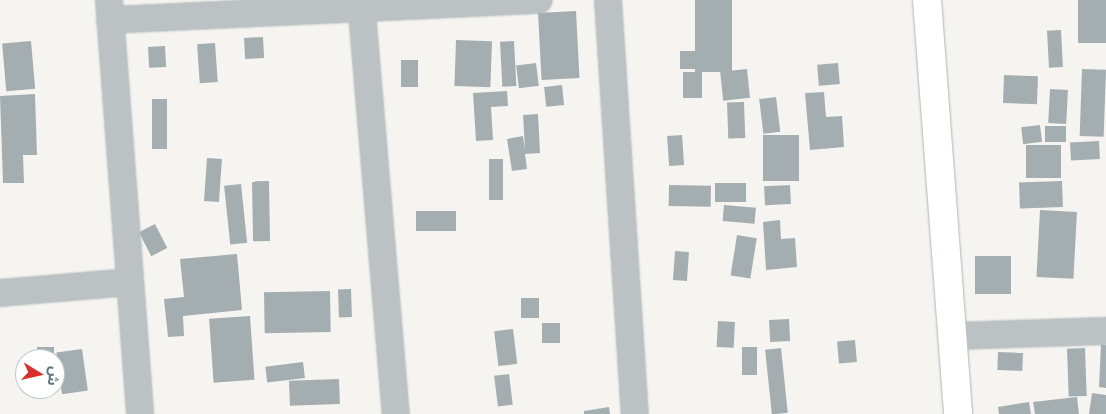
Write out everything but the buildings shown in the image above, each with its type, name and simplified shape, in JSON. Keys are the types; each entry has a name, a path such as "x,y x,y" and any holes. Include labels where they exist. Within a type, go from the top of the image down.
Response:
{"street":[{"path":"140,414 109,10 539,0"},
{"path":"608,0 635,414"},
{"path":"927,0 958,414"},
{"path":"361,4 396,414"},
{"path":"0,292 130,282"},
{"path":"952,336 1106,331"}]}
